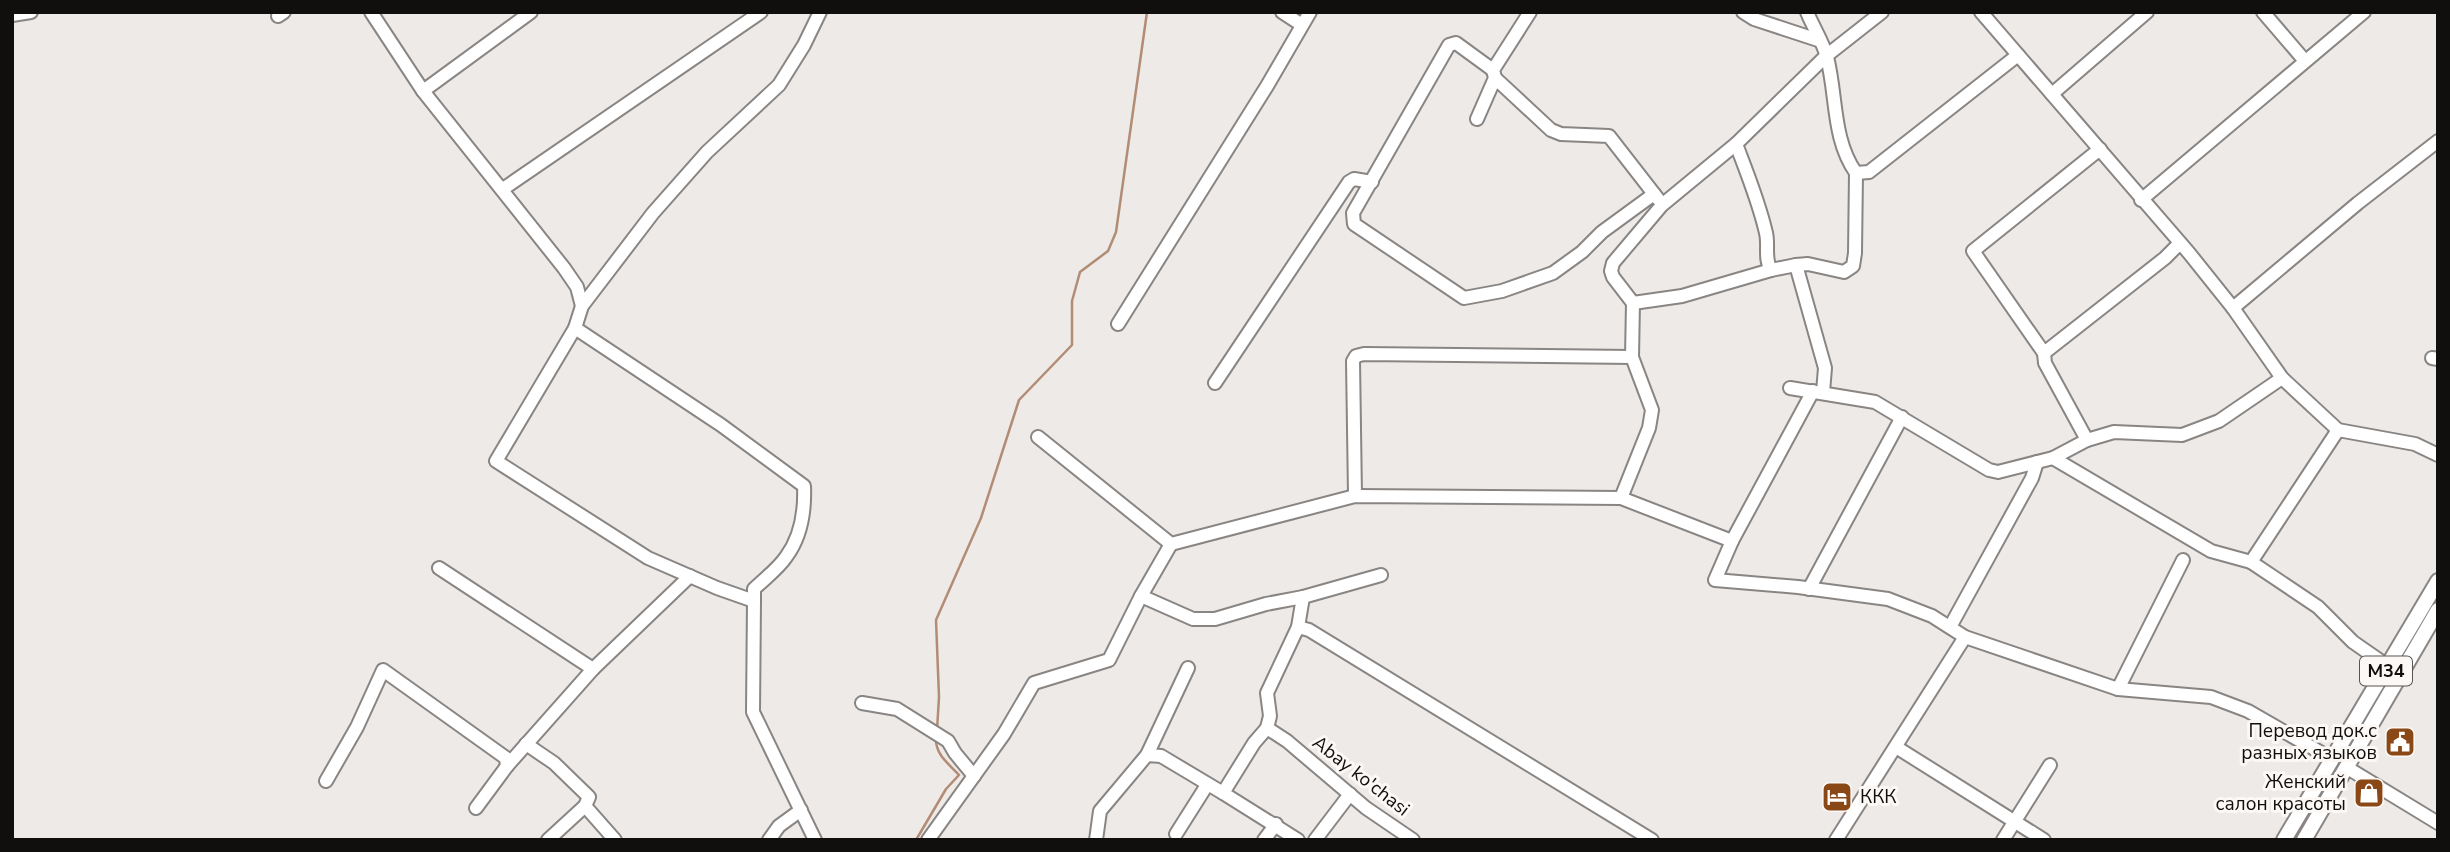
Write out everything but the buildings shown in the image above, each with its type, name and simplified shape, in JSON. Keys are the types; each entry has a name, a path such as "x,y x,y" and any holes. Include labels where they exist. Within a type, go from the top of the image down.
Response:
{"main road":[{"name":"M34","path":"2284,840 2438,581"},
{"name":"M34","path":"2304,840 2438,610"},
{"path":"2332,759 2346,767"}],"street":[{"path":"12,15 31,12"},
{"path":"371,12 423,91 564,268 577,287 582,306"},
{"path":"423,91 531,12"},
{"path":"503,189 761,12"},
{"path":"754,601 648,558 496,461 575,328 582,306 653,213 691,169 779,85 804,45 820,12"},
{"path":"1282,12 1303,25"},
{"path":"1118,324 1310,12"},
{"path":"1476,119 1494,74 1530,12"},
{"path":"1743,12 1754,19 1818,40"},
{"path":"1633,303 1682,296 1796,265 1808,264 1844,272 1853,266 1857,173 1850,164 1839,133 1826,56 1807,12"},
{"path":"1658,199 1609,136 1561,134 1551,130 1494,74 1456,43 1449,45 1353,213 1354,224 1464,298 1502,291 1553,273 1582,252 1602,232 1658,199 1736,144 1826,56 1882,12"},
{"path":"1981,12 2180,243 2233,308 2282,379 2338,430 2415,444 2438,455"},
{"path":"2052,94 2147,12"},
{"path":"2263,12 2305,61"},
{"path":"2141,200 2364,12"},
{"path":"1857,173 1869,172 2018,55"},
{"path":"2233,308 2358,203 2438,141"},
{"path":"1736,144 1756,196 1767,237 1767,264 1770,270"},
{"path":"2087,440 2045,363 2044,353 1973,251 2100,149"},
{"path":"1215,383 1349,182 1354,179 1372,182"},
{"path":"1621,498 1649,428 1652,410 1632,357 1633,303 1611,271 1613,264 1658,199"},
{"path":"2044,353 2165,258 2180,243"},
{"path":"1796,265 1825,368 1818,392 1732,541 1715,580 1888,599 1932,615 1965,637 2118,689 2211,698 2248,711 2332,759"},
{"path":"575,328 721,425 804,486 805,505 800,530 787,557 754,589 753,712 815,840"},
{"path":"1354,496 1353,361 1356,356 1632,357"},
{"path":"1790,388 1875,402 1989,470 2006,472 2053,458 2087,440 2114,432 2182,435 2219,421 2282,379"},
{"path":"1809,589 1902,417"},
{"path":"2250,562 2338,430"},
{"path":"1038,437 1171,544"},
{"path":"2053,458 2211,551 2250,562 2318,607 2353,642 2389,667"},
{"path":"1950,627 2032,478 2038,462"},
{"path":"929,840 1003,734 1034,683 1109,660 1171,544 1354,496 1621,498 1732,541"},
{"path":"2118,689 2183,560"},
{"path":"439,568 593,669"},
{"path":"1141,596 1193,620 1215,619 1381,575"},
{"path":"476,808 507,766 593,669 690,576"},
{"path":"1223,793 1254,743 1267,729 1270,716 1267,692 1298,626 1303,597"},
{"path":"1298,626 1309,630 1653,840"},
{"path":"1836,840 1965,637"},
{"path":"1096,840 1100,811 1147,755 1188,668"},
{"path":"326,781 357,727 383,670 506,758 507,766"},
{"path":"862,703 897,709 948,741 974,776"},
{"name":"Abay ko'chasi","path":"1267,729 1287,741 1366,808 1413,840"},
{"path":"526,744 554,763 589,797 585,806 548,840"},
{"path":"1896,747 2044,840"},
{"path":"1147,755 1160,756 1276,824 1298,840"},
{"path":"2003,840 2050,765"},
{"path":"2346,767 2438,823"},
{"path":"1176,834 1207,785"},
{"path":"1315,840 1350,794"},
{"path":"585,806 615,840"},
{"path":"769,840 779,826 800,810"},
{"path":"1264,840 1276,824"}],"waterway":[{"path":"937,730 939,697 936,620 981,518 1019,400 1072,345 1072,301 1080,272 1108,251 1116,232 1147,12"},
{"path":"916,840 946,789 959,775 941,755 936,740"}],"place":[{"name":"Перевод док.с разных языков","path":"2400,742"},
{"name":"Женский салон красоты","path":"2369,793"},
{"name":"ККК","path":"1837,797"}]}
